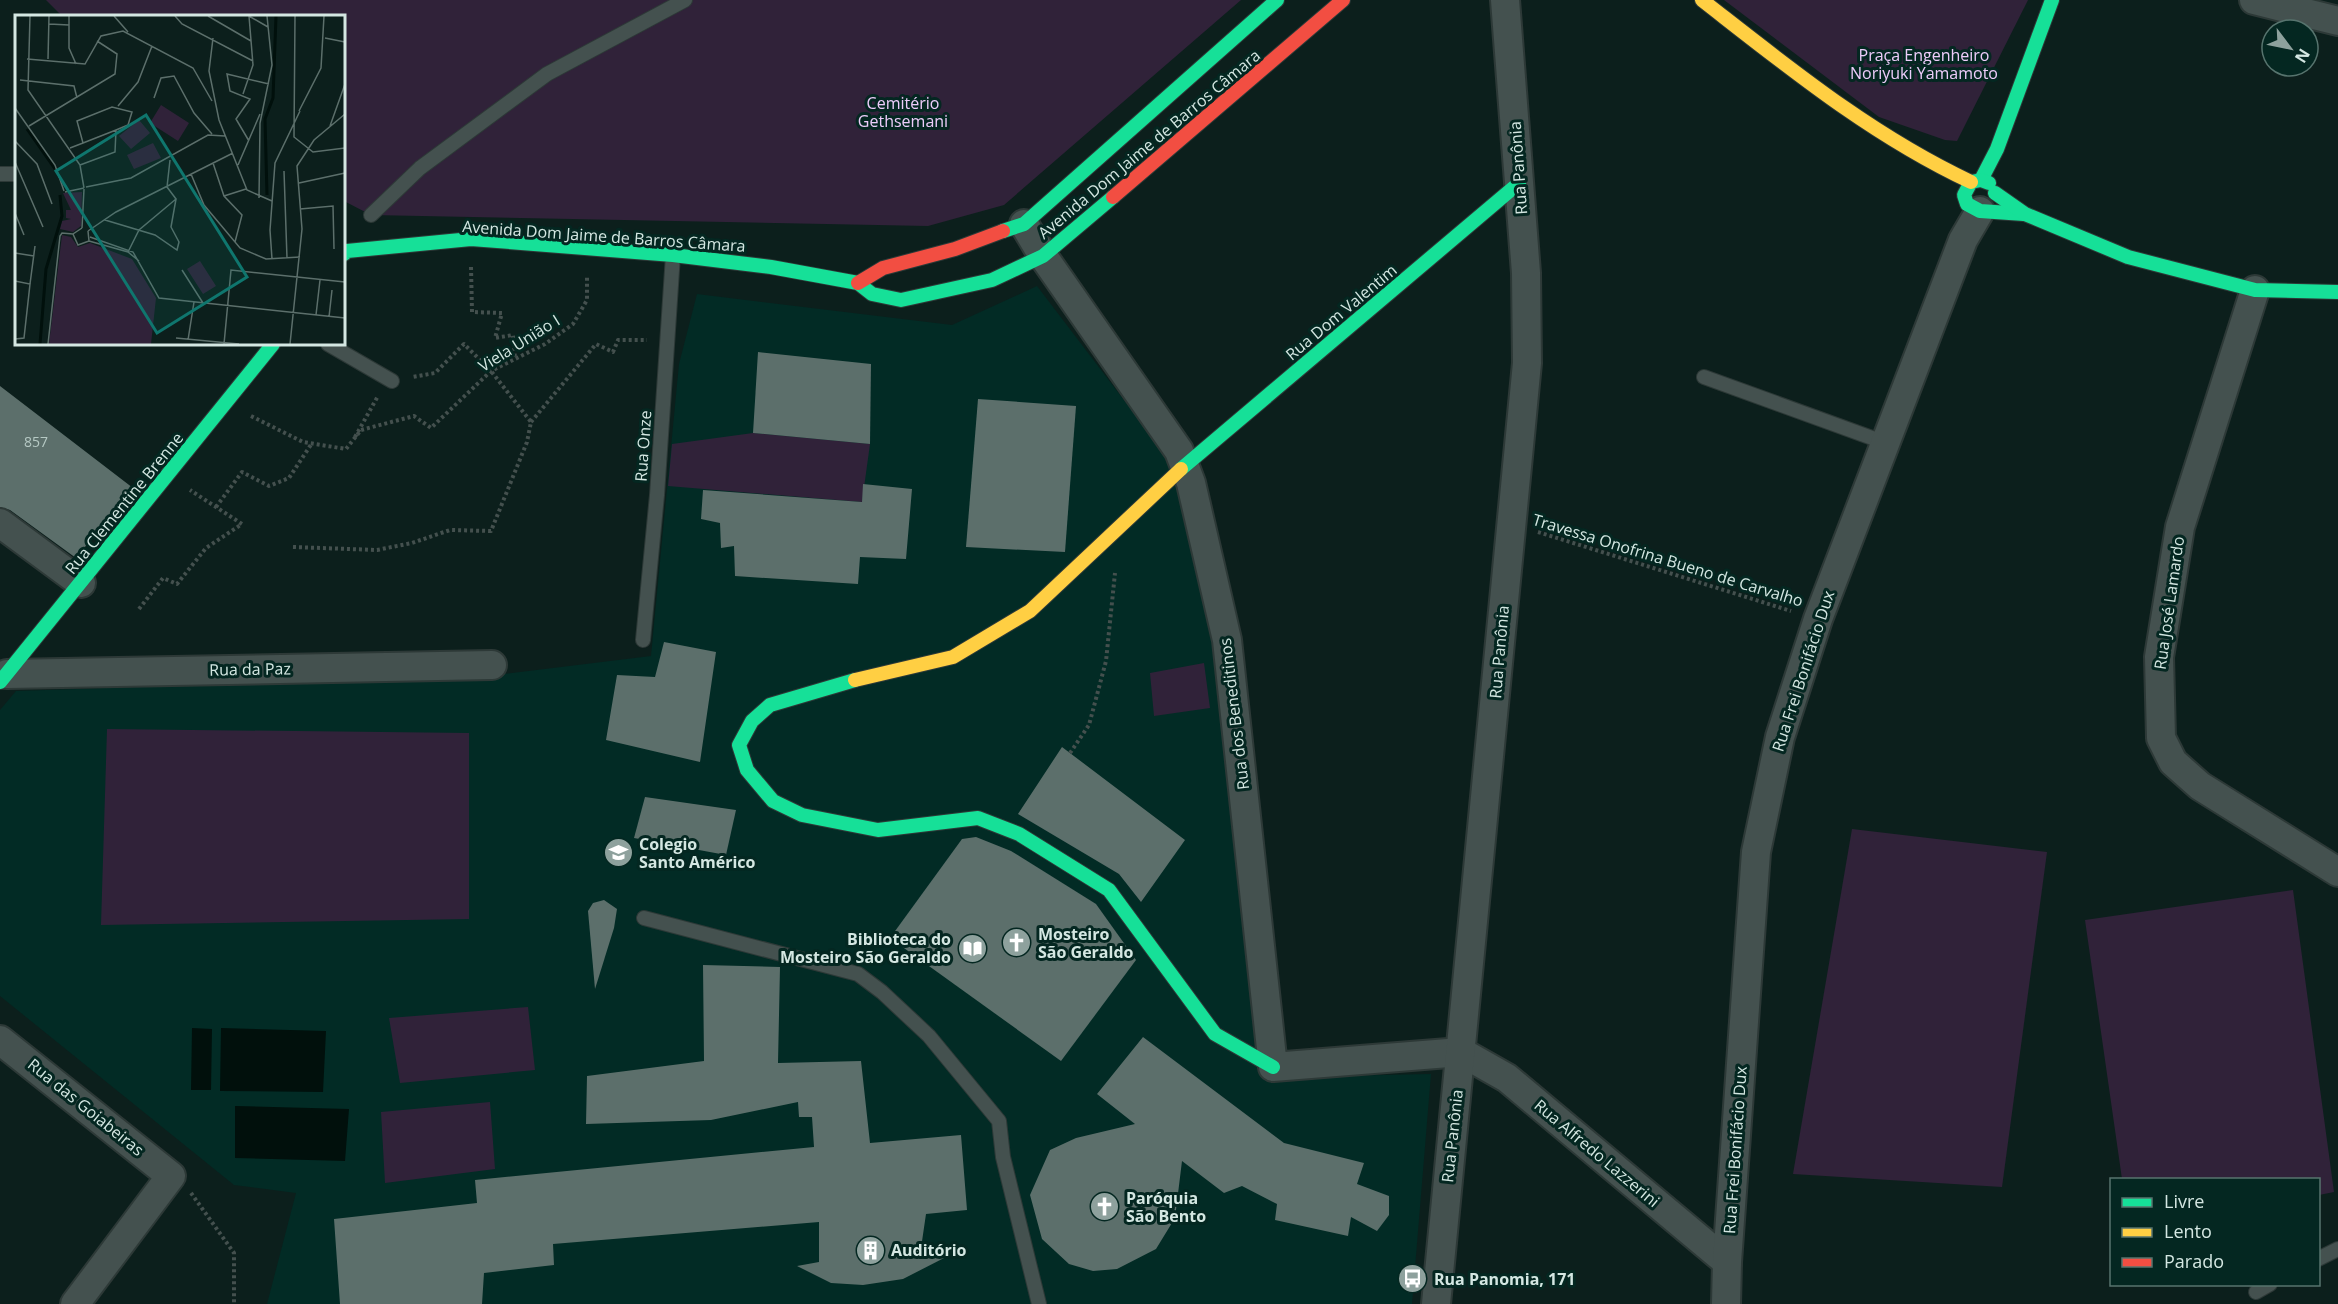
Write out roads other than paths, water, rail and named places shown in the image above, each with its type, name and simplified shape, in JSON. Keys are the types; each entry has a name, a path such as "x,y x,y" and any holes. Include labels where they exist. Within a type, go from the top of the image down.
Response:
{"street":[{"name":"Avenida Dom Jaime de Barros Câmara","path":"858,283 883,268 955,249 1024,224 1277,0"},
{"name":"Avenida Dom Jaime de Barros Câmara","path":"345,252 471,240 673,255 771,267 858,283 872,294 901,300 992,280 1043,256 1344,0"},
{"name":"Rua Panônia","path":"1436,1304 1527,363 1526,273 1505,0"},
{"path":"1702,0 1845,110 1980,195 2128,257 2254,291 2338,292"},
{"name":"Rua Frei Bonifácio Dux","path":"1726,1304 1756,852 1780,737 1818,619 2052,0"},
{"path":"2254,0 2338,21"},
{"name":"Rua Dom Valentim","path":"1273,1067 1215,1034 1181,991 1109,890 1018,834 978,818 878,830 802,815 773,801 747,770 739,745 752,721 770,705 814,690 953,657 1030,611 1114,535 1184,466 1519,183"},
{"name":"Rua dos Beneditinos","path":"1024,224 1043,256 1179,451 1191,483 1227,640 1273,1067"},
{"name":"Rua José Lamardo","path":"2254,291 2180,527 2158,657 2161,738 2173,762 2200,786 2338,872"},
{"name":"Rua Clementine Brenne","path":"4,678 272,345"},
{"path":"0,523 81,583"},
{"name":"Rua da Paz","path":"4,678 492,665"},
{"name":"Rua das Goiabeiras","path":"0,1040 171,1176 75,1304"},
{"path":"1273,1067 1461,1052"},
{"name":"Rua Alfredo Lazzerini","path":"1461,1052 1508,1078 1727,1262"}],"lane":[{"path":"371,215 420,168 547,74 685,0"},
{"name":"Rua Onze","path":"642,640 657,495 673,255"},
{"path":"330,345 392,381"},
{"path":"1704,376 1886,443"},
{"path":"644,918 858,974 929,1036 999,1121 1003,1157 1039,1304"},
{"path":"2320,1258 2338,1249"},
{"path":"2256,1292 2267,1286"}],"place":[{"name":"Colegio Santo Américo","path":"618,853"},
{"name":"Mosteiro São Geraldo","path":"1017,943"},
{"name":"Biblioteca do Mosteiro São Geraldo","path":"972,948"},
{"name":"Paróquia São Bento","path":"1105,1207"},
{"name":"Auditório","path":"870,1250"},
{"name":"Rua Panomia, 171","path":"1413,1279"}],"park label":[{"name":"Praça Engenheiro Noriyuki Yamamoto","path":"1924,64"},
{"name":"Cemitério Gethsemani","path":"903,112"}]}
